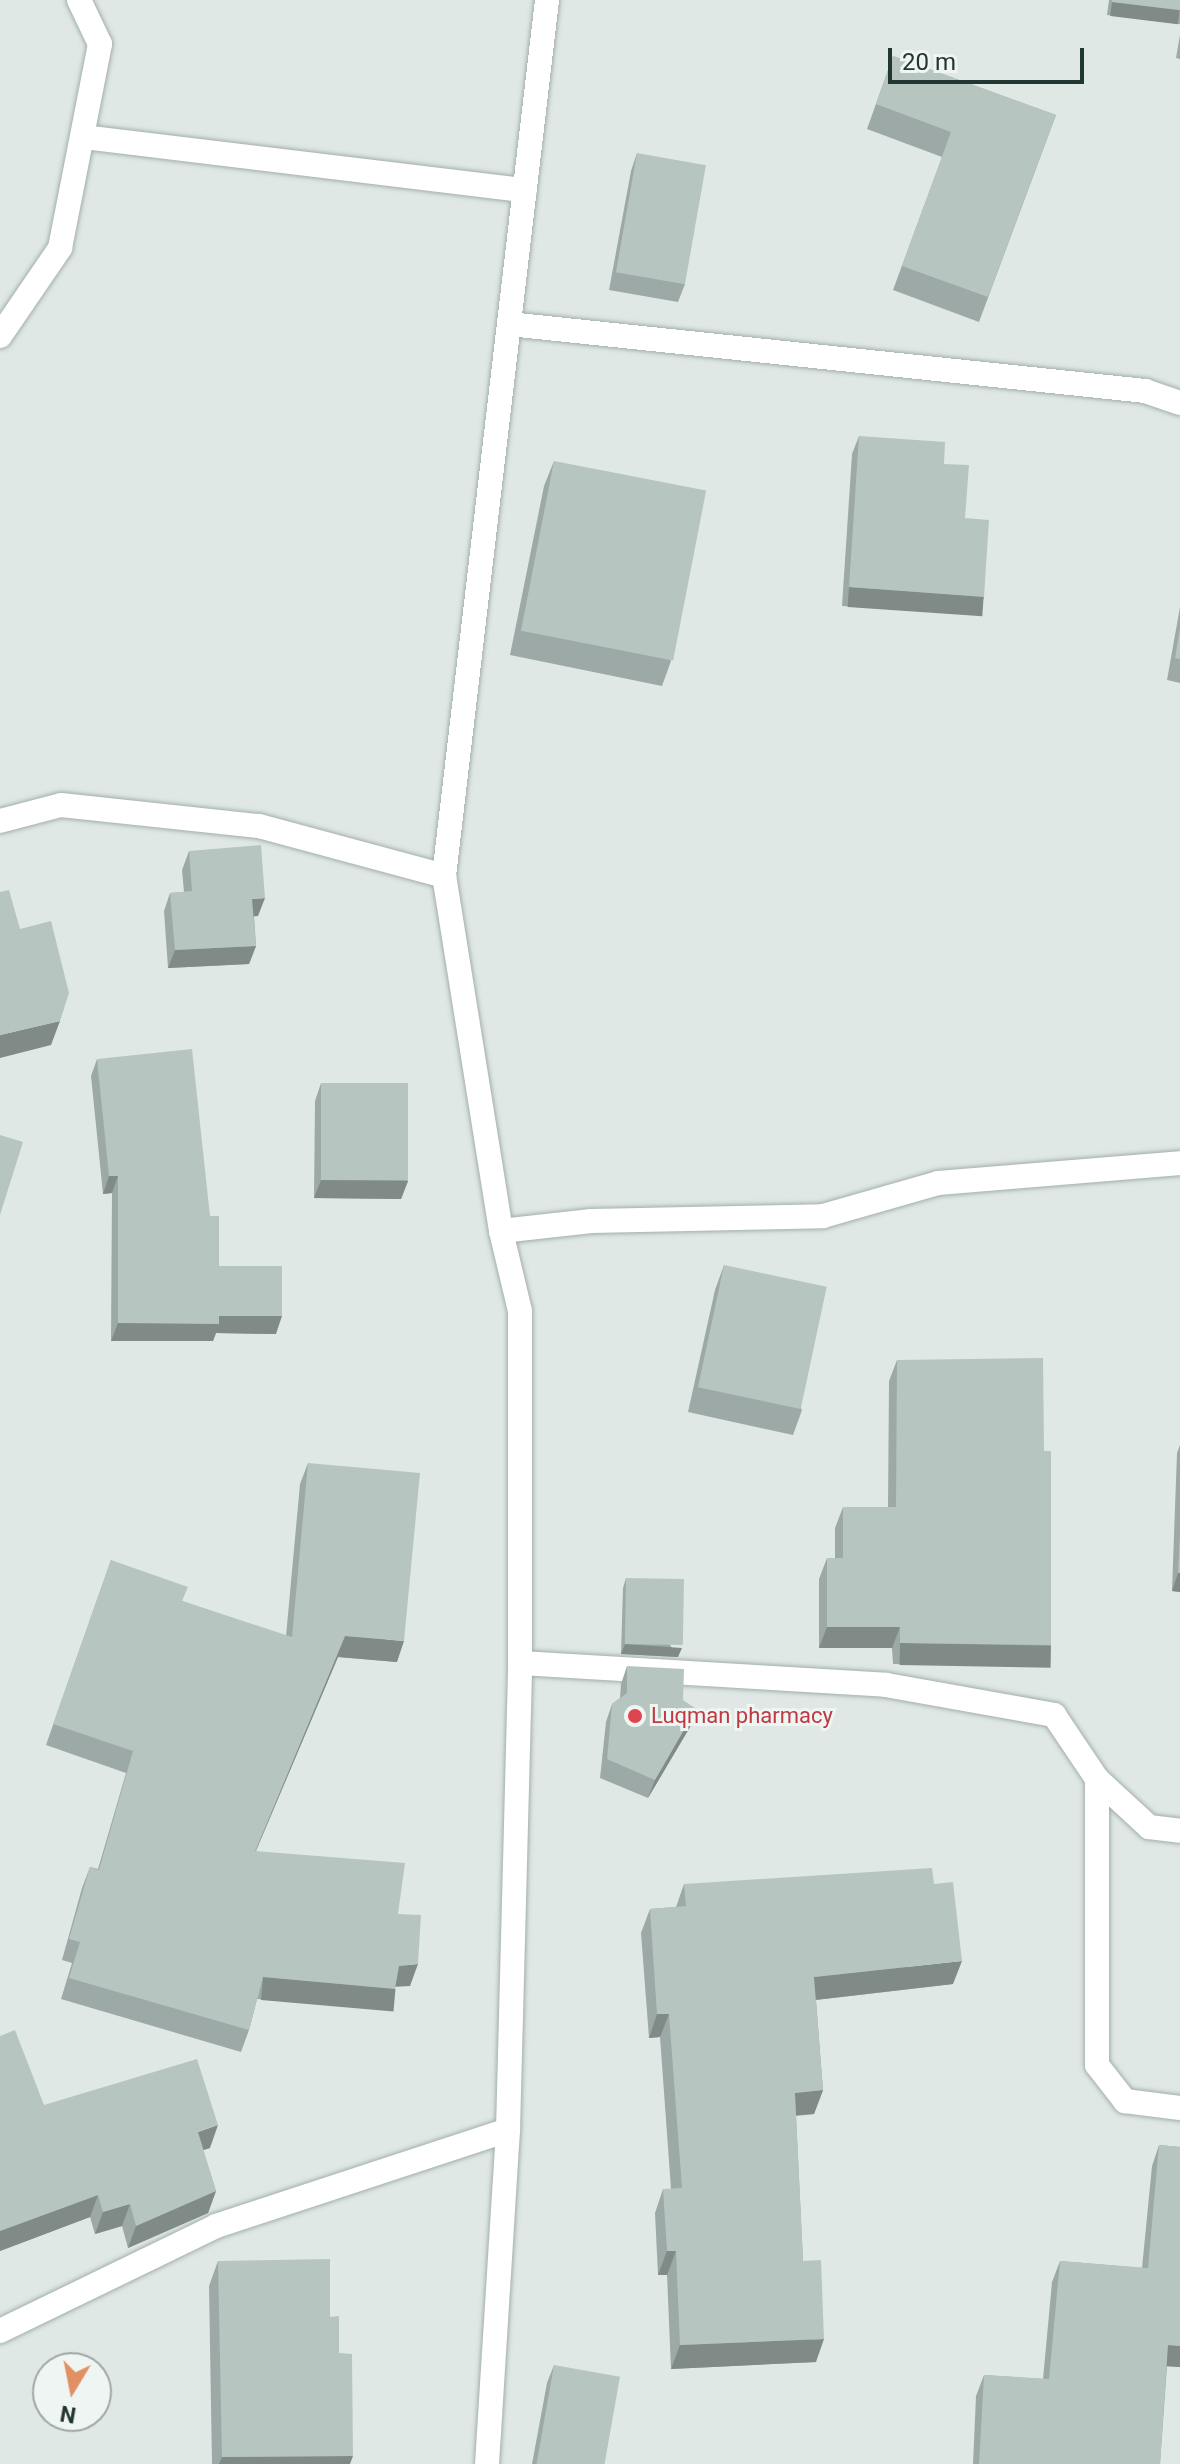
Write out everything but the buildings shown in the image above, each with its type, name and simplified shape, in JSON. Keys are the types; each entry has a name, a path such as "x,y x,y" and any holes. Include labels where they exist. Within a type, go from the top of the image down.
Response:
{"street":[{"path":"0,336 60,248 100,44 79,0"},
{"path":"487,2464 508,2130 520,1663 520,1311 501,1231 444,876 547,0"},
{"path":"84,137 525,190"},
{"path":"509,324 1145,391 1180,403"},
{"path":"0,821 61,805 259,826 444,876"},
{"path":"501,1231 591,1221 823,1216 938,1183 1180,1163"},
{"path":"520,1663 886,1685 1054,1715 1097,1779 1149,1827 1180,1831"},
{"path":"1097,1779 1097,2065 1125,2101 1180,2108"},
{"path":"0,2331 216,2226 508,2130"}],"place":[{"name":"Luqman pharmacy","path":"635,1716"}]}
